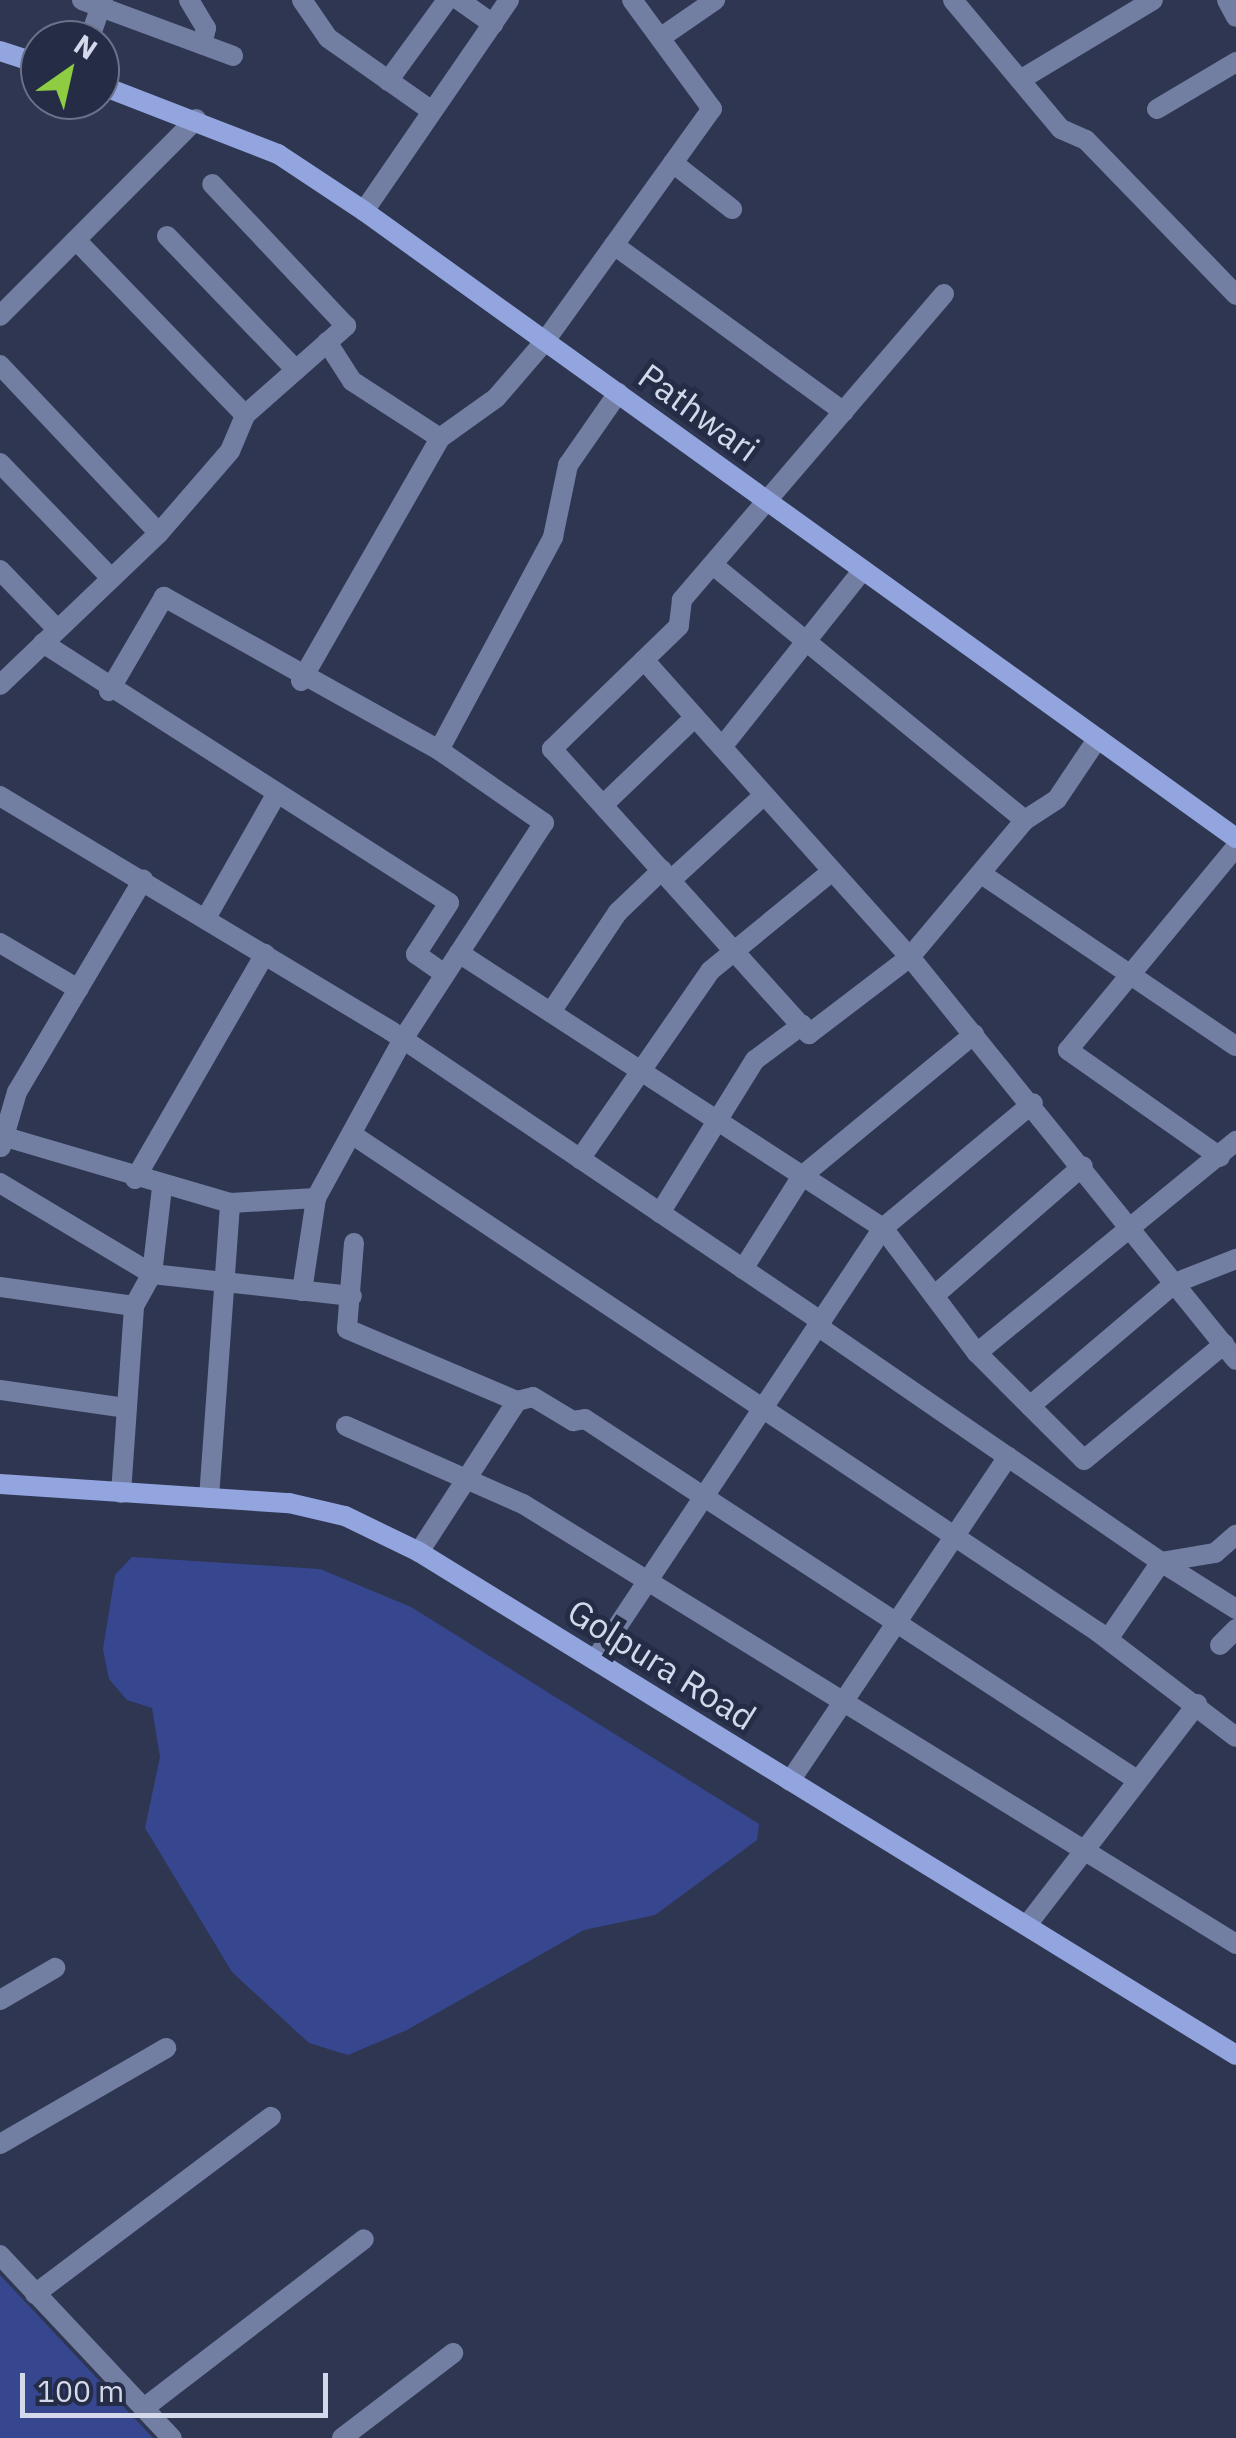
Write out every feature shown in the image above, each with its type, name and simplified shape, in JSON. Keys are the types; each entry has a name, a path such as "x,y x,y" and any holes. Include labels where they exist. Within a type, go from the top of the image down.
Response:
{"street":[{"path":"189,0 206,28 202,45"},
{"path":"302,0 328,38 432,112"},
{"path":"388,81 447,0"},
{"path":"458,0 493,24"},
{"path":"364,211 510,0"},
{"path":"301,681 440,438 496,398 544,340 712,109 632,0"},
{"path":"660,38 715,0"},
{"path":"953,0 1020,80 1236,295"},
{"path":"1020,80 1152,0"},
{"path":"1227,0 1236,17"},
{"path":"95,2 233,56"},
{"path":"1156,109 1236,62"},
{"name":"Pathwari","path":"120,92 196,118 278,154 364,211 1236,838"},
{"path":"0,316 196,118"},
{"path":"673,164 732,208"},
{"path":"0,684 158,533 230,450 245,415 346,326 212,184"},
{"path":"167,236 296,370"},
{"path":"76,240 245,415"},
{"path":"614,245 844,412"},
{"path":"944,294 682,600 680,626 552,749 809,1034 910,958 1025,820 1057,799 1098,738"},
{"path":"327,342 352,381 440,438"},
{"path":"0,365 158,533"},
{"path":"438,750 553,537 568,466 618,393"},
{"path":"0,463 111,578"},
{"path":"713,565 813,640 1025,820"},
{"path":"0,570 50,636 108,690 448,904 416,954 445,974"},
{"path":"722,747 813,640 862,570"},
{"path":"108,690 164,598 301,681 438,750 544,823 402,1039 356,1137 316,1198 302,1291"},
{"path":"459,952 884,1228 977,1353 1084,1460 1230,1352 1033,1103 910,958 644,660"},
{"path":"603,805 695,717"},
{"path":"206,918 276,795"},
{"path":"551,1012 618,912 764,795"},
{"path":"0,796 402,1039 743,1269 1008,1457 1236,1609"},
{"path":"977,1353 1130,1226 1229,1153 1068,1050 1236,847"},
{"path":"580,1159 710,970 737,953 832,871"},
{"path":"982,875 1128,977 1236,1046"},
{"path":"143,880 78,989 8,1087 4,1143 230,1203 316,1198"},
{"path":"0,943 78,989"},
{"path":"135,1180 265,954"},
{"path":"660,1213 720,1124 755,1060 802,1025"},
{"path":"743,1269 802,1176 974,1034"},
{"path":"594,1660 884,1228 1033,1103"},
{"path":"356,1137 761,1413 1108,1640 1236,1737"},
{"path":"936,1295 1083,1166"},
{"path":"0,1182 152,1274 352,1296"},
{"path":"121,1493 134,1306 152,1274 162,1186"},
{"path":"209,1498 230,1282 230,1203"},
{"path":"354,1243 347,1329 518,1401 532,1397 573,1422 586,1419 1134,1778"},
{"path":"1030,1406 1175,1283 1236,1260"},
{"path":"0,1287 134,1306"},
{"path":"0,1390 127,1408"},
{"path":"419,1552 518,1401"},
{"path":"346,1426 522,1504 1236,1944"},
{"path":"790,1782 1008,1457"},
{"name":"Golpura Road","path":"0,1484 209,1498 345,1516 419,1552 1236,2055"},
{"path":"1108,1640 1162,1562 1215,1553 1236,1535"},
{"path":"1220,1645 1236,1628"},
{"path":"1027,1925 1134,1778 1197,1704"},
{"path":"0,2000 55,1968"},
{"path":"0,2144 166,2048"},
{"path":"35,2294 271,2117"},
{"path":"144,2408 364,2239"},
{"path":"0,2255 172,2438"},
{"path":"342,2438 453,2353"}],"shaded area":[{"path":"132,1557 320,1569 411,1607 759,1824 757,1840 655,1915 584,1930 407,2030 348,2055 309,2043 232,1972 145,1828 160,1757 152,1708 127,1700 109,1679 103,1649 115,1575"},
{"path":"0,2275 153,2438 0,2438"}]}
